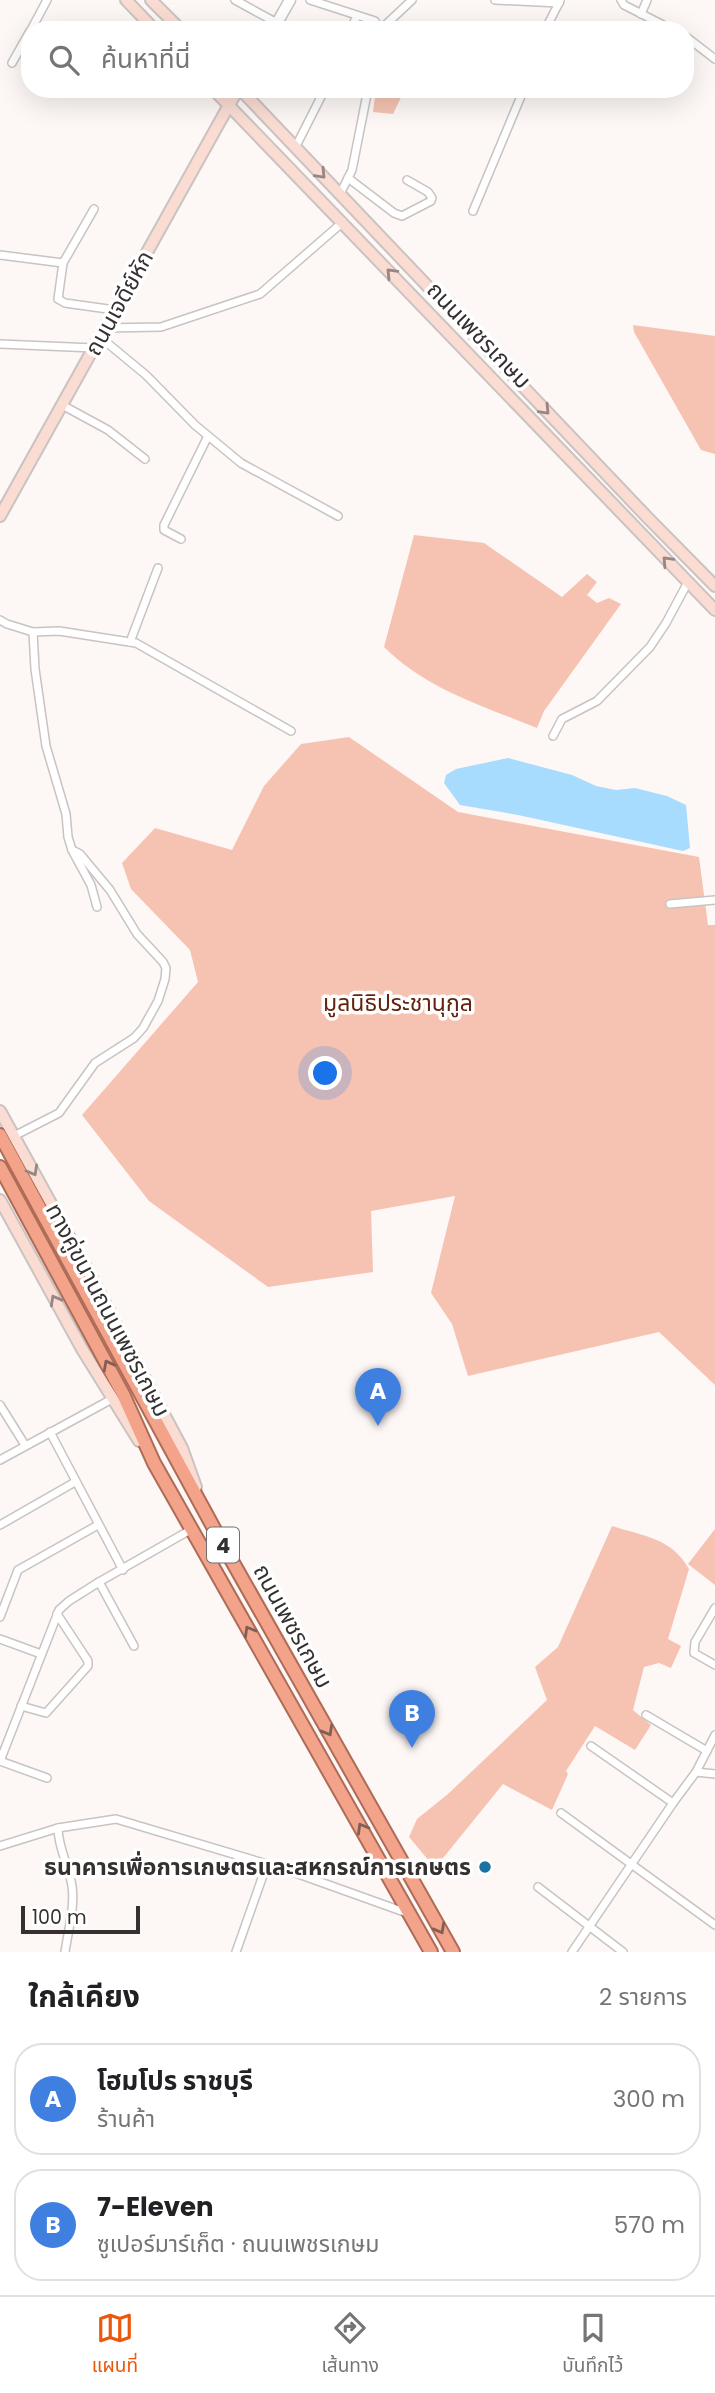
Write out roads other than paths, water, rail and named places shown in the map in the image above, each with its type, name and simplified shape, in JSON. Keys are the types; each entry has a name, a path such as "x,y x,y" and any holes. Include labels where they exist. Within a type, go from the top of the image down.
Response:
{"highway":[{"name":"ถนนเพชรเกษม","path":"0,1135 206,1514 453,1952"},
{"name":"ถนนเพชรเกษม","path":"0,1167 123,1394 154,1464 431,1952"}],"main road":[{"path":"126,0 146,21"},
{"path":"151,0 172,21"},
{"name":"ถนนเพชรเกษม","path":"221,98 715,610"},
{"name":"ถนนเจดีย์หัก","path":"0,516 234,98"},
{"name":"ถนนเพชรเกษม","path":"248,98 715,586"},
{"path":"645,537 656,526"},
{"name":"ทางคู่ขนานถนนเพชรเกษม","path":"0,1111 182,1448 206,1514"},
{"name":"ทางคู่ขนานถนนเพชรเกษม","path":"0,1200 82,1349 154,1464"}],"street":[{"path":"35,21 47,0"},
{"path":"235,0 266,21"},
{"path":"278,21 290,0"},
{"path":"310,0 375,21"},
{"path":"390,21 412,0"},
{"path":"495,0 560,1 550,21"},
{"path":"621,0 624,5 655,21"},
{"path":"641,14 647,0"},
{"path":"355,21 357,16"},
{"path":"694,43 715,59"},
{"path":"12,63 21,47"},
{"path":"296,148 321,98"},
{"path":"340,194 352,170 366,98"},
{"path":"473,211 520,98"},
{"path":"348,178 394,213 402,216 432,198 428,192 407,180"},
{"path":"94,209 63,264 58,293 60,301 115,310"},
{"path":"0,345 100,338 160,327 260,294 343,222"},
{"path":"0,255 63,264"},
{"path":"100,338 146,375 208,436 241,463 338,516"},
{"path":"62,405 108,430 145,459"},
{"path":"181,539 164,530 164,525 208,436"},
{"path":"130,642 158,568"},
{"path":"553,736 562,719 597,701 650,647 688,582"},
{"path":"0,620 33,632 59,631 136,643 291,731"},
{"path":"33,632 35,670 46,746 66,814 72,850 91,885 97,907"},
{"path":"14,1136 59,1113 95,1063 134,1038 143,1028 158,1001 165,979 166,968 163,962 137,934 110,890 80,854 72,850"},
{"path":"670,904 715,900"},
{"path":"0,1460 112,1399"},
{"path":"0,1405 25,1446"},
{"path":"50,1432 123,1570"},
{"path":"0,1525 75,1482"},
{"path":"0,1616 18,1570 98,1525"},
{"path":"47,1778 0,1761 57,1614 69,1601 99,1582 192,1529"},
{"path":"99,1582 134,1646"},
{"path":"715,1608 695,1642 694,1653 715,1665"},
{"path":"21,1706 46,1713 89,1666 57,1614"},
{"path":"0,1639 41,1654"},
{"path":"646,1715 706,1751"},
{"path":"572,1952 696,1772 715,1735"},
{"path":"591,1745 673,1802"},
{"path":"696,1772 715,1774"},
{"path":"561,1813 715,1925"},
{"path":"0,1846 58,1828 116,1819 267,1864 411,1914"},
{"path":"58,1828 58,1838 73,1896 65,1952"},
{"path":"236,1952 267,1864"},
{"path":"538,1887 623,1952"}],"water":[{"path":"508,758 572,775 596,786 616,790 635,788 667,796 686,805 690,848 683,851 460,805 444,783 446,775 456,769"}],"place":[{"name":"โฮมโปร ราชบุรี","path":"378,1426"},
{"name":"7-Eleven","path":"412,1748"},
{"name":"ธนาคารเพื่อการเกษตรและสหกรณ์การเกษตร","path":"485,1867"}],"park label":[{"name":"มูลนิธิประชานุกูล","path":"398,1003"}]}
